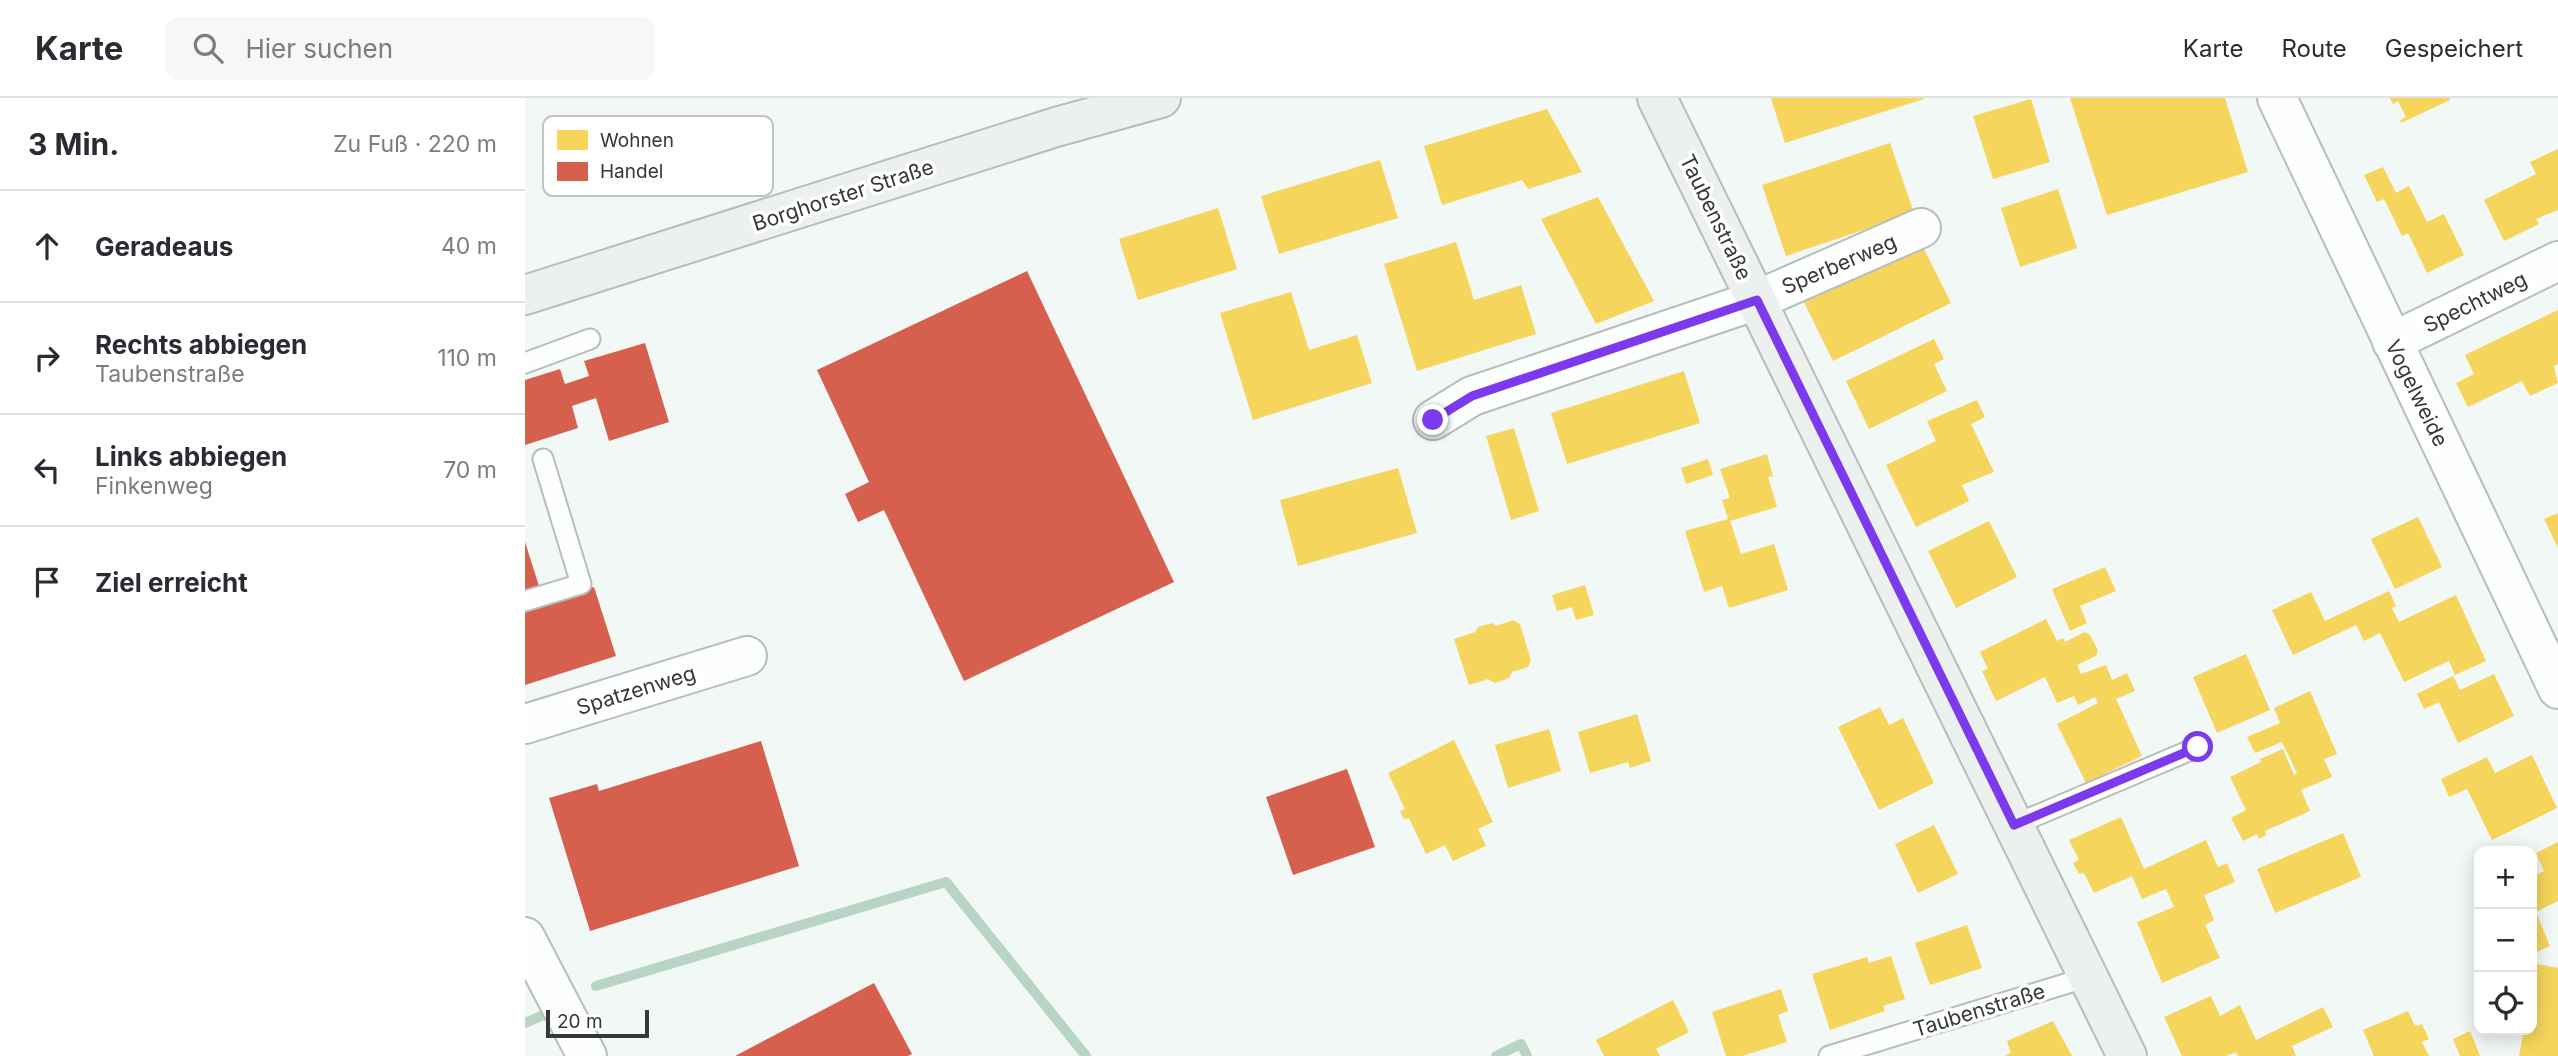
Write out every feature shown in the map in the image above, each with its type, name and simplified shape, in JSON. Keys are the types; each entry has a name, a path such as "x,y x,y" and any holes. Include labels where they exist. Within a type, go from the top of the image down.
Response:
{"street":[{"name":"Borghorster Straße","path":"525,295 1056,127 1161,98"},
{"name":"Taubenstraße","path":"1657,98 2127,1056"},
{"name":"Vogelweide","path":"2277,98 2558,688"},
{"name":"Sperberweg","path":"1433,420 1472,396 1757,300 1921,229"},
{"name":"Spechtweg","path":"2392,342 2558,261"},
{"name":"Spatzenweg","path":"525,724 747,656"},
{"path":"525,937 587,1056"}],"lane":[{"path":"525,363 590,339"},
{"path":"525,601 581,584 543,459"},
{"path":"2014,825 2198,747"},
{"name":"Taubenstraße","path":"1829,1056 2088,977"}],"building: Wohnen":[{"path":"1771,98 1924,98 1924,99 1785,143"},
{"path":"2070,98 2225,98 2248,172 2107,215"},
{"path":"2390,98 2450,100 2401,123 2400,120 2406,117 2398,101 2393,104"},
{"path":"2031,99 2050,162 1993,179 1973,116"},
{"path":"1547,109 1582,172 1528,189 1522,180 1442,205 1424,146"},
{"path":"1890,143 1914,213 1786,256 1762,185"},
{"path":"2558,149 2558,210 2536,219 2539,224 2504,241 2484,200 2536,174 2530,162"},
{"path":"1380,160 1398,218 1279,254 1261,196"},
{"path":"2383,167 2396,193 2409,186 2427,222 2444,214 2464,255 2427,273 2408,233 2402,236 2384,199 2377,202 2364,175"},
{"path":"2058,189 2077,248 2020,267 2001,208"},
{"path":"1598,197 1654,301 1596,324 1541,219"},
{"path":"1218,208 1237,269 1138,300 1119,239"},
{"path":"1456,242 1474,300 1521,285 1536,334 1417,371 1384,264"},
{"path":"1921,243 1951,303 1833,361 1800,294"},
{"path":"1291,292 1309,350 1357,335 1372,383 1253,420 1220,313"},
{"path":"2558,310 2558,364 2554,366 2558,383 2530,396 2522,381 2468,407 2456,383 2474,374 2465,355"},
{"path":"1934,339 1944,359 1934,364 1947,391 1869,429 1846,381"},
{"path":"1684,371 1700,423 1567,464 1551,413"},
{"path":"1977,400 1985,417 1971,424 1994,472 1962,485 1969,501 1916,527 1886,465 1936,441 1927,421"},
{"path":"1514,428 1539,511 1511,520 1486,436"},
{"path":"1767,454 1773,476 1768,477 1777,507 1730,521 1741,554 1774,544 1788,590 1729,608 1722,586 1704,592 1685,531 1728,519 1722,500 1730,498 1720,469"},
{"path":"1708,459 1713,475 1686,484 1681,468"},
{"path":"1398,468 1417,533 1298,566 1280,500"},
{"path":"2558,513 2558,548 2544,519"},
{"path":"2418,517 2442,567 2395,589 2371,539"},
{"path":"1989,521 2017,577 1956,608 1928,551"},
{"path":"2105,567 2116,591 2080,606 2087,623 2070,631 2052,589"},
{"path":"1585,585 1594,615 1576,620 1572,607 1557,611 1552,595"},
{"path":"2389,591 2396,606 2392,608 2399,622 2456,595 2486,661 2455,675 2449,661 2404,682 2380,633 2364,641 2356,625 2293,655 2272,610 2311,592 2325,621"},
{"path":"2046,619 2057,641 2063,638 2065,642 2085,632 2090,635 2098,650 2096,656 2077,665 2081,674 2106,665 2112,680 2127,673 2135,691 2116,699 2142,756 2086,783 2057,724 2098,703 2095,697 2078,705 2074,696 2057,703 2045,677 1996,701 1982,671 1988,669 1980,652"},
{"path":"1513,620 1520,624 1531,661 1528,667 1512,672 1509,678 1495,683 1488,679 1469,685 1454,639 1475,632 1478,627 1492,623 1496,626"},
{"path":"2246,654 2270,710 2217,733 2193,677"},
{"path":"2494,674 2514,716 2458,743 2439,702 2424,709 2417,694 2453,676 2460,690"},
{"path":"2310,691 2337,754 2324,759 2332,777 2301,790 2310,811 2265,831 2266,835 2259,839 2257,834 2243,841 2231,818 2246,810 2230,777 2283,749 2294,775 2297,773 2282,742 2255,753 2247,737 2280,723 2274,708"},
{"path":"1880,707 1889,725 1903,718 1934,783 1879,810 1838,727"},
{"path":"1637,714 1651,761 1630,768 1628,762 1590,773 1578,732"},
{"path":"1549,729 1561,771 1508,788 1495,745"},
{"path":"1454,740 1493,822 1478,829 1486,846 1453,861 1445,845 1426,854 1409,818 1404,819 1400,811 1405,809 1388,773"},
{"path":"2532,755 2557,808 2492,840 2467,789 2449,797 2441,779 2487,757 2495,773"},
{"path":"2121,817 2144,869 2206,840 2218,867 2227,863 2235,882 2204,895 2214,920 2205,925 2220,958 2162,983 2137,922 2174,907 2166,889 2142,899 2132,876 2094,893 2084,873 2079,874 2073,863 2079,860 2069,840"},
{"path":"1934,825 1958,874 1918,893 1895,844"},
{"path":"2343,833 2361,877 2275,913 2257,869"},
{"path":"2558,842 2558,901 2537,912 2537,874 2544,871 2537,852"},
{"path":"2537,914 2550,946 2537,952"},
{"path":"1967,925 1982,968 1930,985 1915,943"},
{"path":"1891,956 1905,999 1883,1006 1885,1011 1830,1030 1812,974 1867,957 1869,963"},
{"path":"2537,964 2558,968 2558,1056 2519,1056 2523,1035 2537,1035"},
{"path":"1781,989 1788,1011 1778,1015 1787,1042 1742,1056 1726,1056 1712,1012"},
{"path":"2211,996 2220,1016 2240,1005 2256,1040 2323,1007 2333,1027 2292,1046 2296,1056 2238,1056 2236,1052 2226,1056 2182,1056 2164,1017"},
{"path":"1673,1000 1689,1032 1656,1049 1660,1056 1604,1056 1596,1040"},
{"path":"2408,1011 2415,1026 2422,1024 2429,1039 2422,1042 2429,1056 2374,1056 2363,1030"},
{"path":"2053,1021 2072,1056 2004,1056 2011,1053 2007,1041"},
{"path":"2470,1031 2480,1056 2460,1056 2453,1039"}],"building: Handel":[{"path":"1027,271 1174,582 964,681 884,510 858,522 845,494 869,482 817,370"},
{"path":"645,343 669,422 609,441 596,398 572,406 578,428 525,445 525,380 560,369 565,384 589,376 584,361"},
{"path":"525,542 539,586 525,591"},
{"path":"594,587 616,656 525,685 525,610"},
{"path":"761,741 799,866 590,931 549,798 597,784 599,791"},
{"path":"1347,769 1375,847 1293,875 1266,797"},
{"path":"874,983 912,1054 735,1056"}],"waterway":[{"path":"596,986 946,882 1086,1056"},
{"path":"525,1023 555,1010"},
{"path":"1496,1056 1521,1044 1527,1056"}],"route":[{"path":"1433,420 1472,396 1757,300 2014,825 2198,747"}]}
